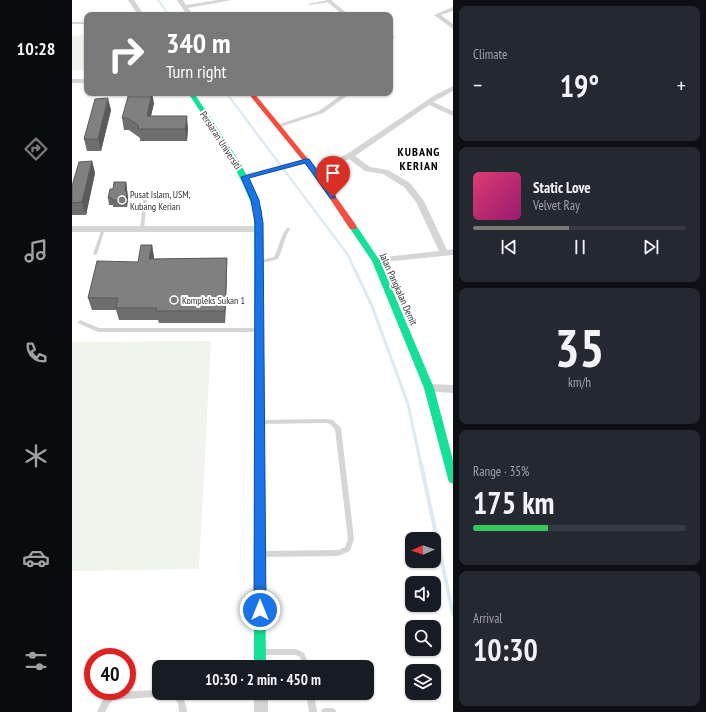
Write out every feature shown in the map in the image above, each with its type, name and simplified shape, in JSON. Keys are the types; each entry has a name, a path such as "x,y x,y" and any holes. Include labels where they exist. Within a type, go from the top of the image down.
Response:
{"street":[{"path":"131,0 139,12"},
{"path":"180,0 188,12"},
{"path":"184,7 229,0"},
{"path":"328,0 342,12"},
{"path":"452,10 437,15 453,27"},
{"path":"72,81 84,81"},
{"path":"315,171 350,156 453,88"},
{"name":"Persiaran Universiti","path":"193,96 244,177 255,200 259,229 260,660"},
{"name":"Jalan Pangkalan Demit","path":"253,96 315,171 376,261 429,388 453,479"},
{"path":"278,126 321,112 344,96"},
{"path":"430,102 453,114"},
{"path":"350,156 368,169 385,172 406,185 420,201 449,252 376,261"},
{"path":"244,177 306,161"},
{"path":"72,229 259,229"},
{"path":"429,388 453,389"},
{"path":"261,700 261,712"}],"lane":[{"path":"309,4 328,0"},
{"path":"72,23 84,24"},
{"path":"142,229 145,196"},
{"path":"95,254 103,229"},
{"path":"259,262 276,258 281,248 284,233 288,229"},
{"path":"80,322 98,330 260,330"},
{"path":"260,422 331,422 338,428 350,539 348,549 338,553 260,554"},
{"path":"260,652 296,652 302,655 304,660"},
{"path":"101,712 107,700 112,696 152,694"},
{"path":"180,700 183,712"},
{"path":"311,700 313,712"},
{"path":"325,712 332,712"}],"shaded area":[{"path":"84,35 84,70 72,70 72,36"},
{"path":"211,341 199,569 72,571 72,342"}],"building":[{"path":"128,96 151,96 147,116 187,116 185,129 138,129 139,126 127,118 122,118"},
{"path":"108,98 98,139 84,139 95,99"},
{"path":"92,161 82,202 72,203 72,186 79,162"},
{"path":"114,182 126,182 126,200 112,200 112,198 108,198 110,189 113,189"},
{"name":"Kompleks Sukan 1","path":"141,245 152,245 149,259 227,258 225,311 156,311 157,308 116,308 118,298 88,298 97,261 138,262"}],"waterway":[{"path":"158,0 167,12"},
{"path":"228,96 246,119"},
{"path":"245,118 348,255 355,271"},
{"path":"355,270 372,306 408,404 421,465"},
{"path":"421,464 453,614"}],"traffic: fast":[{"path":"193,96 237,164 258,211 259,340"},
{"path":"353,227 376,261 429,388 453,479"},
{"path":"259,500 260,660"}],"traffic: slow":[{"path":"259,340 259,500"}],"traffic: jam":[{"path":"253,96 315,171 353,227"}],"place":[{"name":"Pusat Islam, USM, Kubang Kerian","path":"122,200"},
{"name":"Kompleks Sukan 1","path":"174,300"}],"district":[{"name":"KUBANG KERIAN","path":"419,159"}],"route":[{"path":"260,610 259,223 255,200 244,177 306,161 315,171 333,197"}]}
